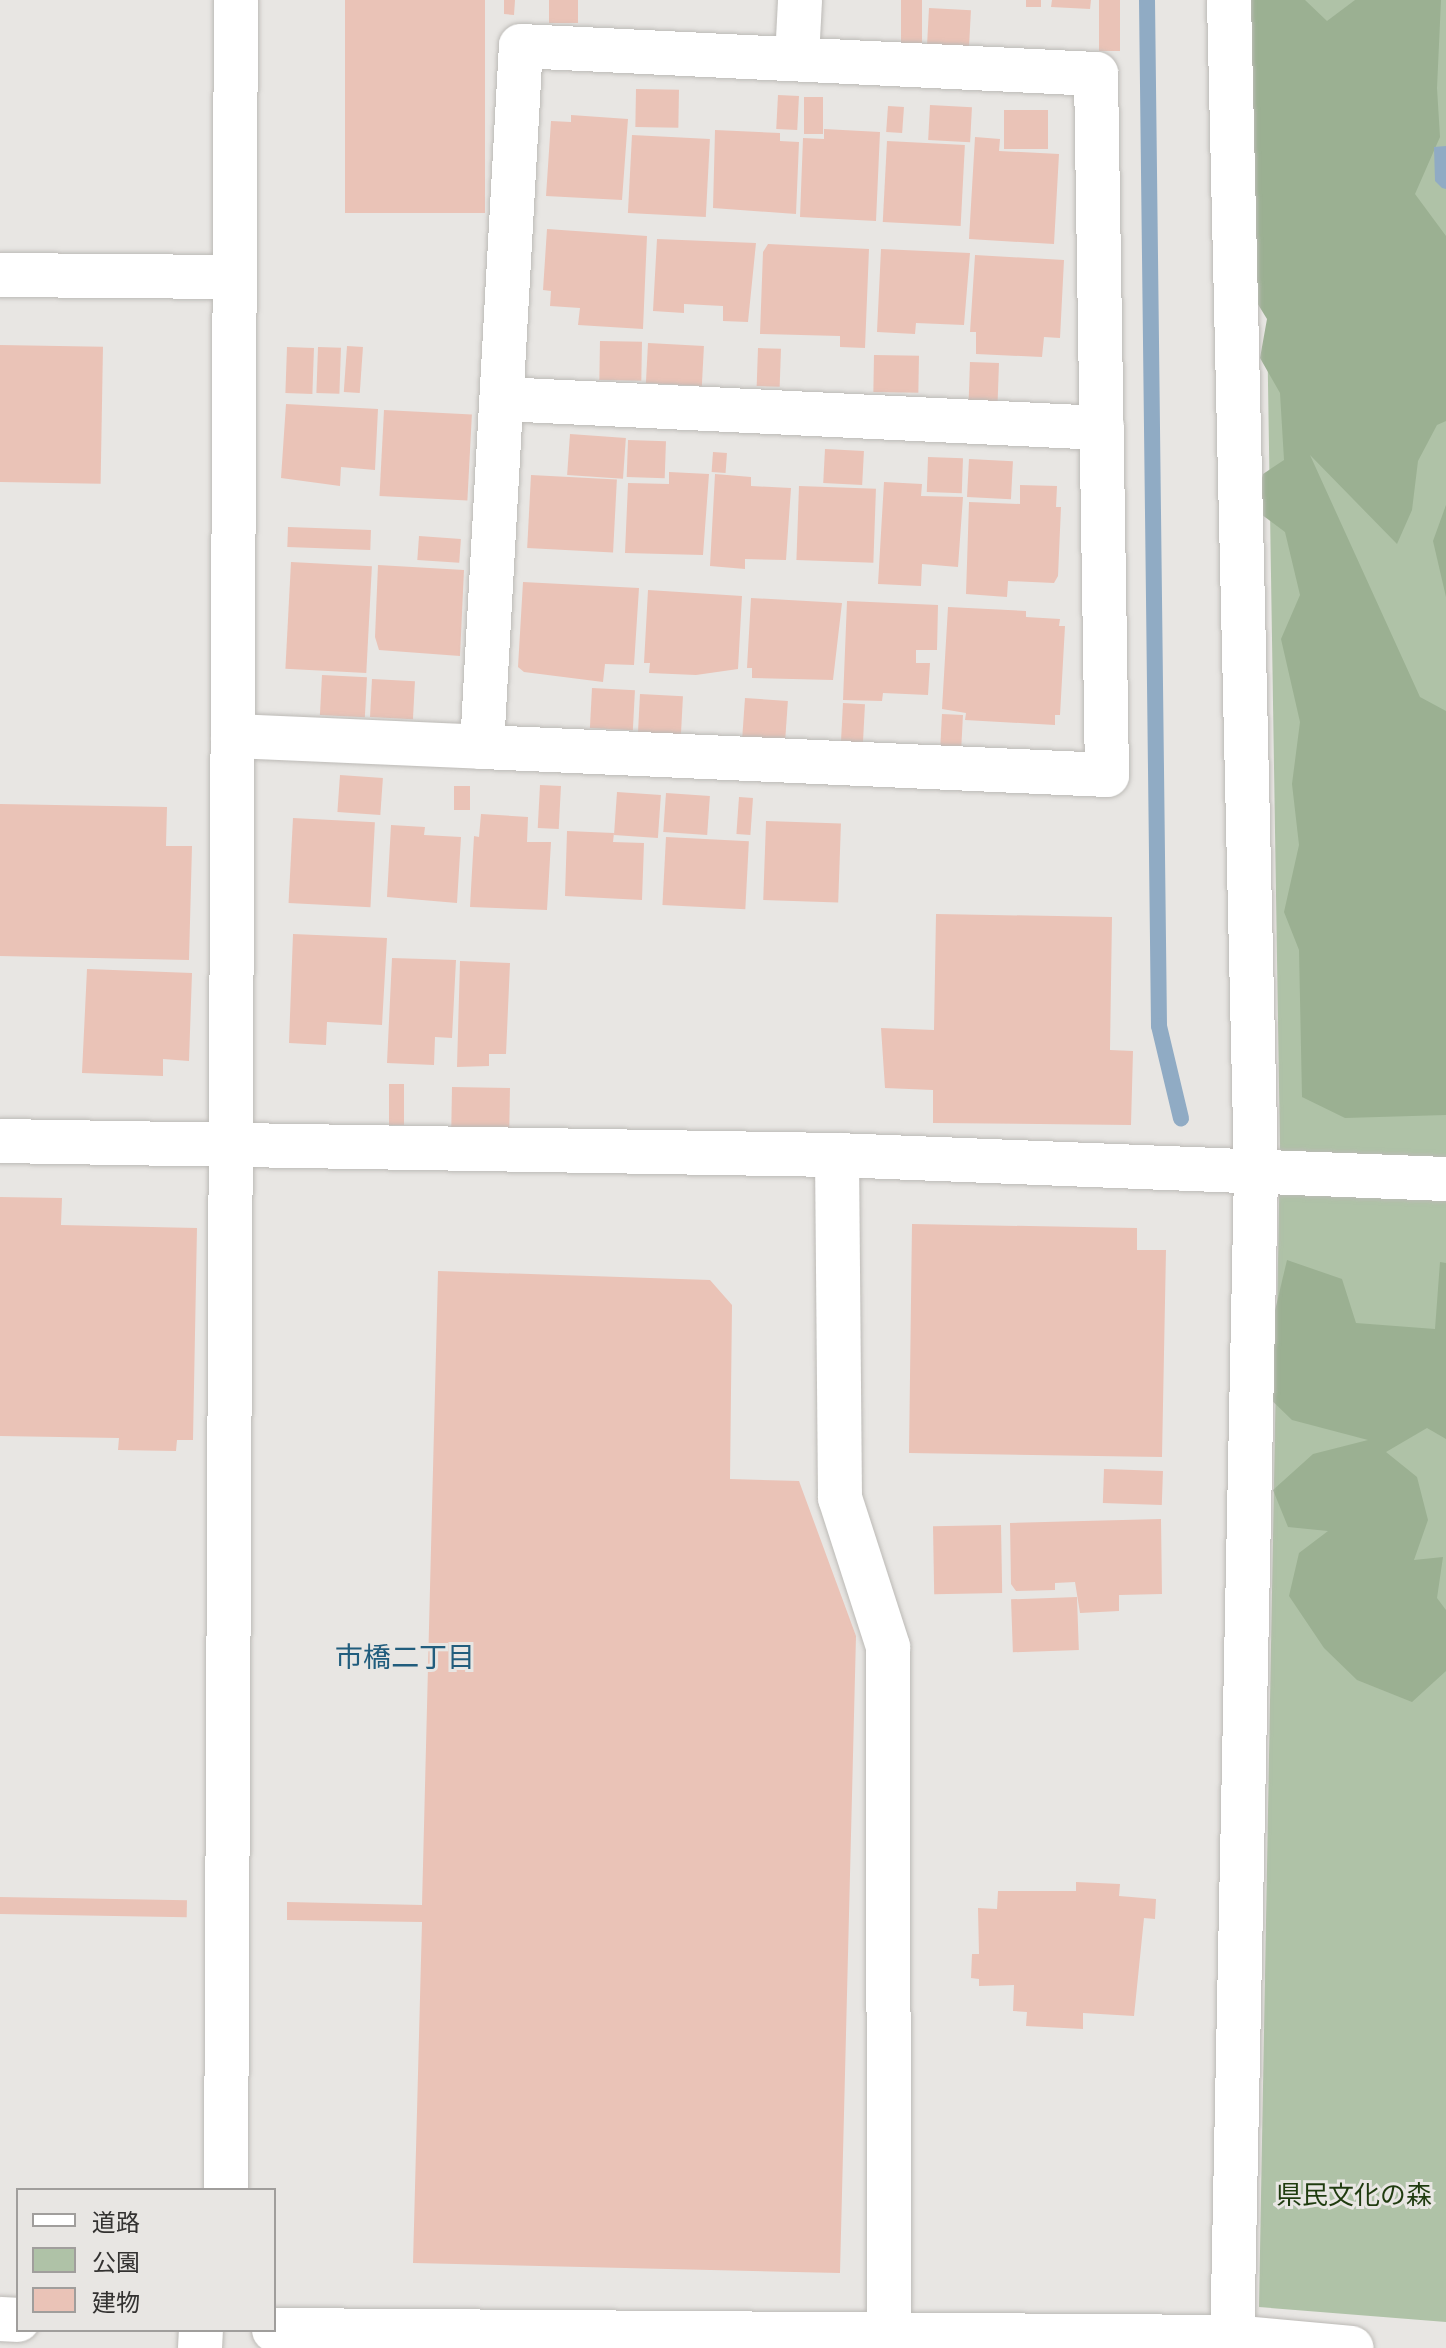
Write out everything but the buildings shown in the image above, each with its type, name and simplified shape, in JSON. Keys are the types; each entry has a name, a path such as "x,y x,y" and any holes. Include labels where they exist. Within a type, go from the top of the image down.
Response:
{"street":[{"path":"226,2188 236,0"},
{"path":"797,58 800,0"},
{"path":"1229,0 1256,1175 1231,2343"},
{"path":"233,736 1107,775 1096,74 521,46 482,747"},
{"path":"0,275 235,277"},
{"path":"502,399 1102,428"},
{"path":"0,1141 230,1148 837,1155 1256,1175 1446,1179"},
{"path":"837,1155 840,1498 888,1647 890,2342"},
{"path":"276,2330 890,2342 1231,2343 1352,2348"}],"green space":[{"path":"1234,0 1305,0 1327,21 1355,0 1441,0 1437,88 1440,137 1415,194 1446,236 1446,421 1437,425 1418,461 1412,510 1397,544 1310,455 1420,697 1446,711 1446,1115 1345,1118 1302,1097 1299,950 1284,912 1299,845 1292,784 1300,722 1281,639 1300,595 1285,532 1254,509 1263,474 1284,460 1280,393 1260,358 1267,319 1243,280"},
{"name":"県民文化の森","path":"1262,0 1446,0 1446,2322 1259,2307 1280,1150"},
{"path":"1446,505 1446,597 1433,541"},
{"path":"1287,1260 1342,1279 1356,1323 1435,1329 1440,1262 1446,1263 1446,1439 1427,1428 1386,1452 1417,1477 1428,1520 1414,1560 1443,1557 1437,1598 1446,1610 1446,1671 1412,1702 1357,1680 1324,1648 1289,1596 1299,1553 1328,1531 1288,1527 1273,1490 1313,1454 1368,1440 1292,1420 1257,1386"}],"water":[{"path":"1446,146 1446,189 1435,181 1434,147"}],"waterway":[{"path":"1147,0 1159,1026 1181,1118"}],"district":[{"name":"市橋二丁目","path":"405,1656"}]}
